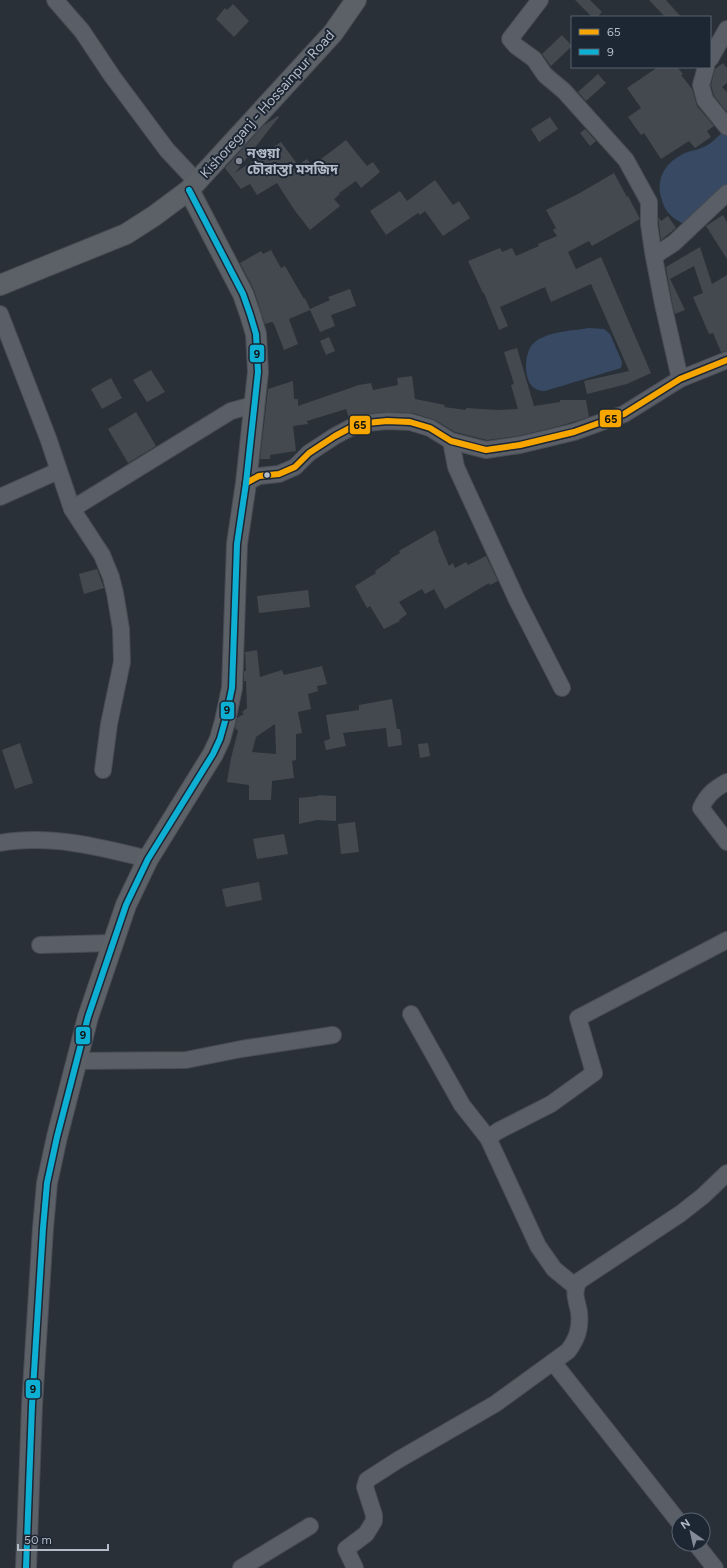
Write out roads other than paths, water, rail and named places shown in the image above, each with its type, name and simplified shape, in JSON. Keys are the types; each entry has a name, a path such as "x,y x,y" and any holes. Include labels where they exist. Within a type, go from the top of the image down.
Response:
{"main road":[{"name":"Kishoreganj - Hossainpur Road","path":"0,285 126,234 154,216 193,186 333,33 356,0"},
{"path":"26,1568 32,1405 43,1220 49,1175 88,1017 126,905 148,860 213,754 220,739 232,688 237,544 246,483 253,405 258,372 256,334 242,294 193,186"}],"street":[{"path":"55,0 82,31 112,76 193,186"},
{"path":"540,0 510,39 516,46 534,59 545,75 564,91 626,160 649,202 649,224 654,256 680,379"},
{"path":"711,57 727,29"},
{"path":"706,68 701,85 705,100 727,127"},
{"path":"654,256 674,243 727,193"},
{"path":"0,314 48,438 72,509 102,555 111,577 121,629 122,662 110,724 104,770"},
{"path":"246,483 259,476 279,474 295,467 309,453 336,436 350,428 367,423 387,421 410,422 430,428 451,441 486,450 520,445 574,432 624,414 680,379 727,360"},
{"path":"72,509 231,411 253,405"},
{"path":"451,441 456,467 517,600 562,688"},
{"path":"0,497 58,471"},
{"path":"727,782 713,790 705,798 701,808 727,842"},
{"path":"0,843 17,840 38,840 76,844 104,848 148,860"},
{"path":"488,1138 498,1131 551,1104 594,1073 578,1018 727,940"},
{"path":"40,945 112,943"},
{"path":"411,1014 462,1105 488,1138 538,1246 554,1269 576,1287"},
{"path":"76,1061 186,1060 241,1049 333,1035"},
{"path":"355,1568 346,1549 366,1534 374,1521 374,1515 365,1487 367,1480 398,1460 495,1404 568,1351 576,1340 578,1331 579,1312 575,1299 576,1287 579,1281 680,1214 703,1196 727,1173"},
{"path":"553,1362 671,1512"},
{"path":"241,1568 310,1526"},
{"path":"702,1552 715,1568"}],"water":[{"path":"723,132 727,132 727,184 687,221 682,223 671,216 664,206 660,190 661,177 668,166 678,157 706,146"},
{"path":"589,328 604,329 610,334 622,362 621,368 545,391 533,387 526,371 527,357 531,346 541,338 547,336"}],"place":[{"name":"নগুয়া চৌরাস্তা মসজিদ","path":"239,161"}]}
